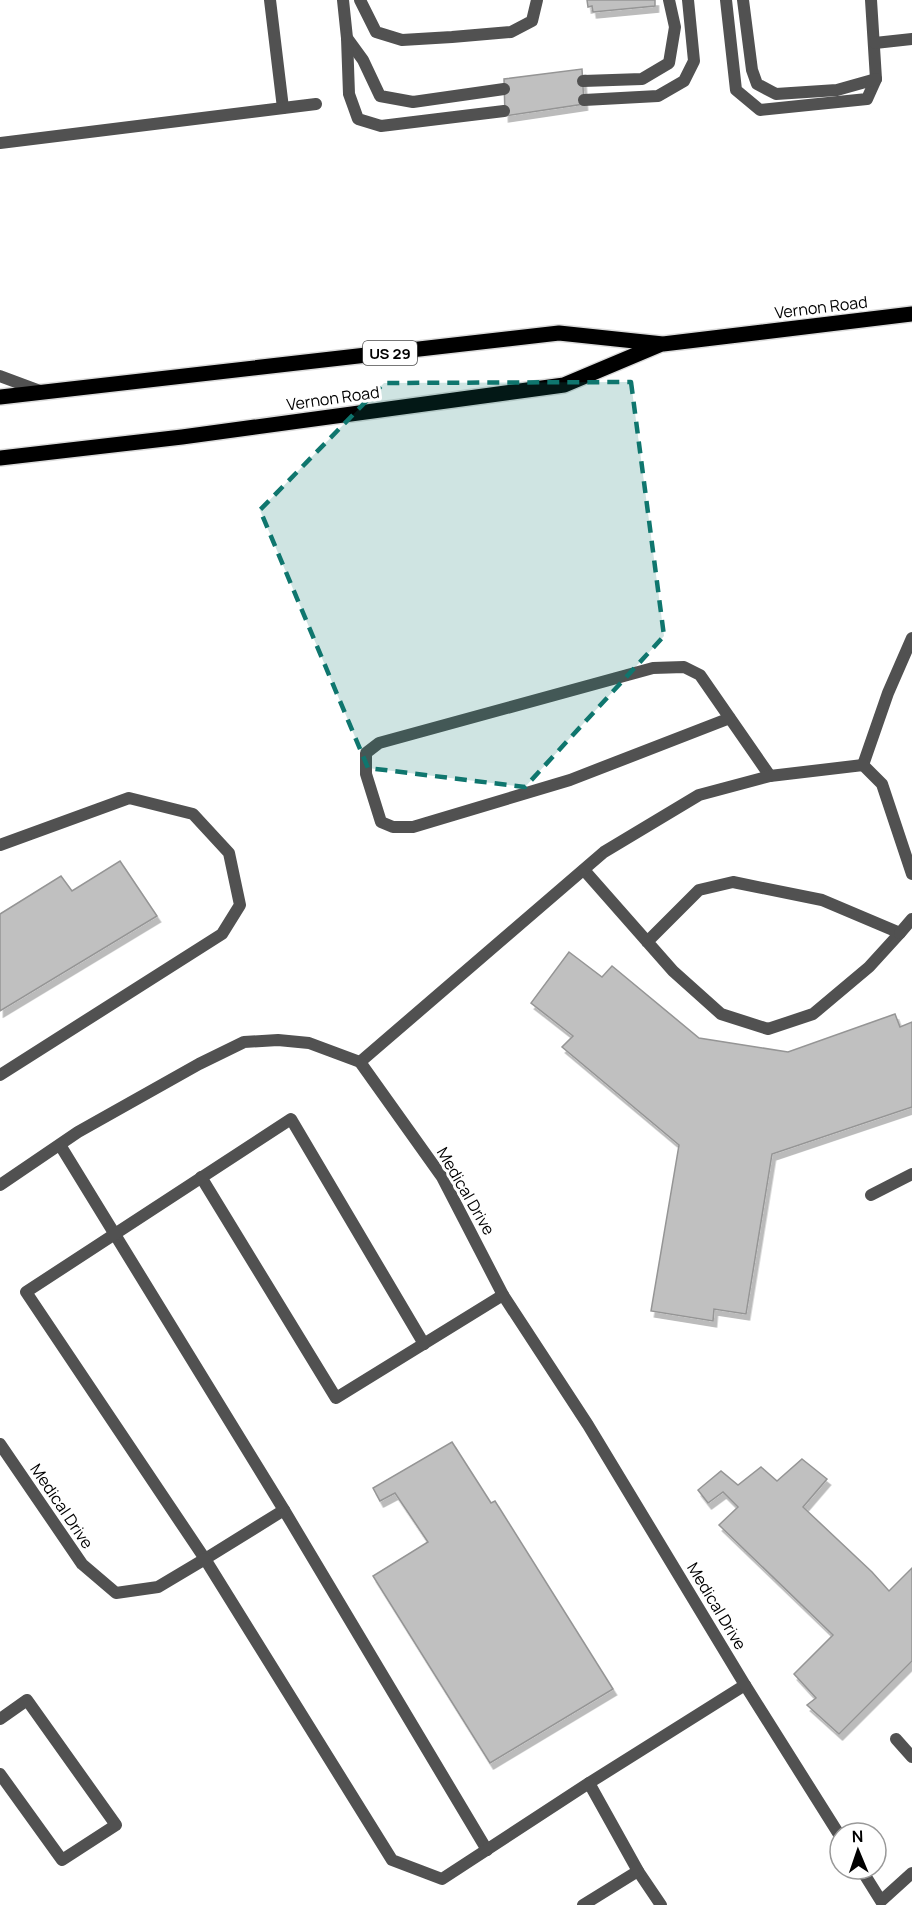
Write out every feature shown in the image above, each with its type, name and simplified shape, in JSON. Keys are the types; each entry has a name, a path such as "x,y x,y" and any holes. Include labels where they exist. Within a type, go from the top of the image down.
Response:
{"main road":[{"name":"Vernon Road","path":"0,397 559,333 663,344 912,314"},
{"name":"Vernon Road","path":"0,458 182,437 564,385 663,344"}],"street":[{"path":"270,0 283,108"},
{"path":"343,0 349,94 358,119 381,126 504,111"},
{"path":"360,0 376,32 402,40 511,32 532,21 537,0"},
{"path":"583,81 642,79 669,63 675,27 669,0"},
{"path":"584,100 658,96 684,81 694,61 688,0"},
{"path":"726,0 736,90 760,110 867,99 876,79 871,0"},
{"path":"744,0 752,70 757,84 776,94 837,90 876,79"},
{"path":"347,38 363,60 380,96 413,102 504,89"},
{"path":"875,43 912,39"},
{"path":"0,143 316,104"},
{"path":"0,376 44,392"},
{"path":"863,765 888,693 912,638"},
{"path":"730,718 570,780 413,827 393,827 381,822 366,774 366,753 379,743 653,668 684,667 700,675 730,718 770,776"},
{"path":"0,1185 78,1132 199,1064 244,1042 278,1040 309,1042 360,1062 604,852 699,795 770,776 863,765"},
{"path":"863,765 882,784 912,874"},
{"path":"0,845 129,798 194,814 229,853 240,905 222,934 0,1075"},
{"path":"584,870 674,971 721,1014 768,1029 813,1014 869,967 912,919"},
{"path":"647,942 699,890 733,882 822,900 900,933"},
{"name":"Medical Drive","path":"360,1062 442,1177 503,1295 588,1425 745,1685 831,1821"},
{"path":"424,1344 291,1119 26,1292 205,1558 392,1860 442,1879 745,1685"},
{"path":"60,1145 284,1509 487,1850"},
{"path":"871,1195 912,1174"},
{"path":"201,1177 336,1398 503,1295"},
{"name":"Medical Drive","path":"0,1444 82,1564 116,1593 158,1587 284,1509"},
{"path":"0,1719 27,1700 116,1825 62,1860 0,1774"},
{"path":"896,1739 912,1757"},
{"path":"589,1783 638,1871 661,1905"},
{"path":"583,1905 638,1871"},
{"path":"868,1881 881,1901 912,1873"}],"highlighted area":[{"path":"631,382 664,636 525,787 368,768 260,510 384,383"}],"building":[{"path":"587,0 655,0 655,6 593,12 592,6 588,7"},
{"path":"582,69 584,104 505,116 504,79"},
{"path":"120,861 157,916 0,1011 0,914 61,876 72,891"},
{"path":"569,952 602,977 612,966 699,1038 788,1052 895,1014 900,1027 912,1022 912,1107 772,1154 746,1314 714,1309 713,1321 651,1311 679,1145 562,1047 573,1036 531,1003"},
{"path":"452,1442 491,1503 495,1501 613,1689 490,1763 373,1576 428,1542 395,1493 380,1501 373,1488"},
{"path":"802,1459 827,1479 803,1507 889,1591 912,1568 912,1661 839,1734 807,1705 816,1698 794,1674 833,1635 719,1525 738,1507 723,1492 708,1503 698,1490 721,1471 738,1485 761,1467 777,1481"}]}
